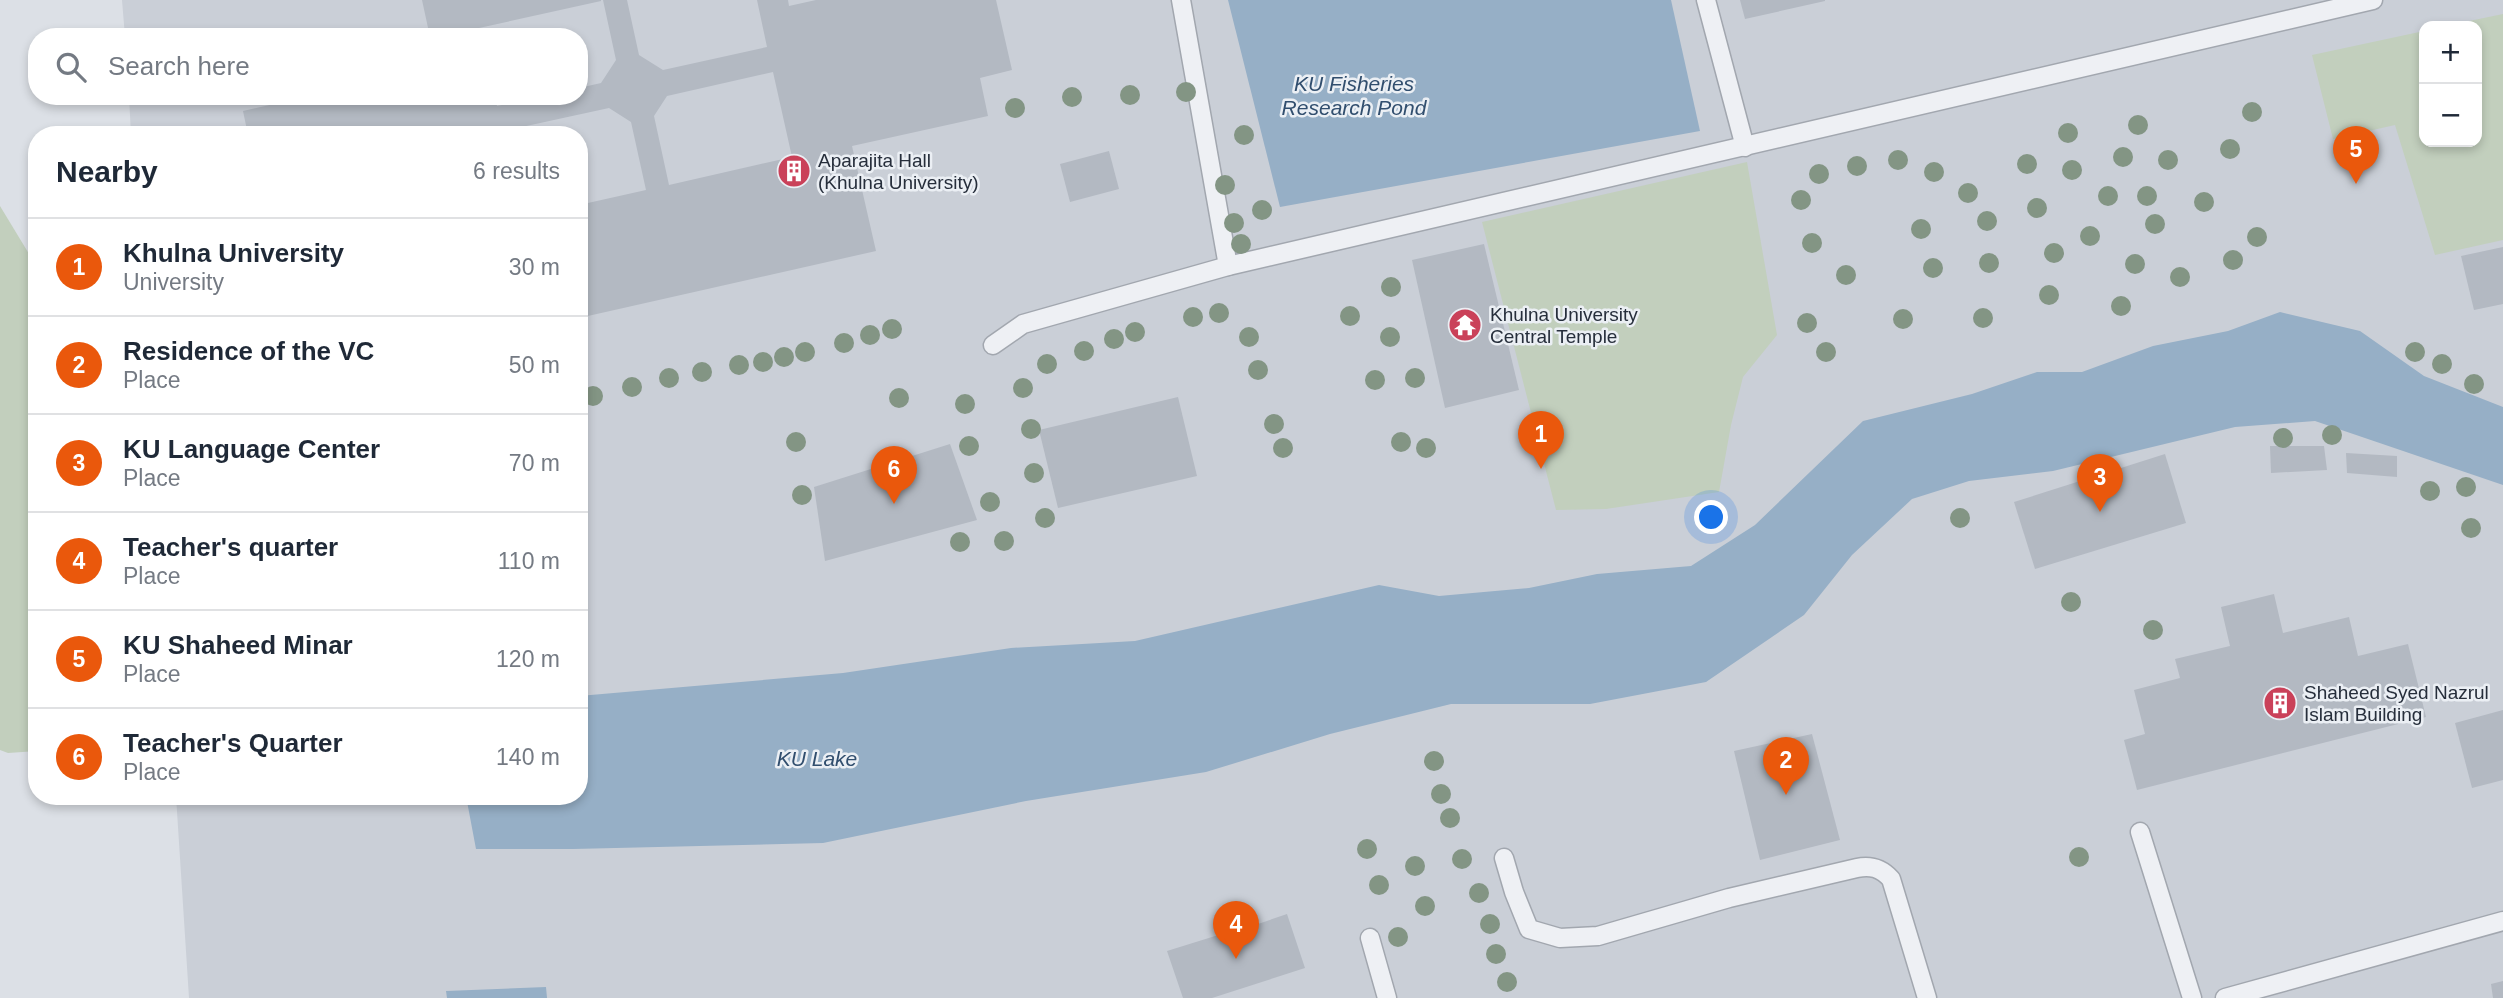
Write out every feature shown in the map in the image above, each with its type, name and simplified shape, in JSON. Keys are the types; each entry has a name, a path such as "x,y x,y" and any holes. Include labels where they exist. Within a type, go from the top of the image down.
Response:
{"lane":[{"path":"1181,0 1228,266"},
{"path":"1706,0 1745,147"},
{"path":"993,345 1024,324 1228,266 2373,0"},
{"path":"2140,832 2192,998"},
{"path":"1504,858 1529,929 1560,938 1598,936 1742,895 1868,866 1891,879 1927,998"},
{"path":"2225,998 2503,921"},
{"path":"1370,938 1387,998"}],"shaded area":[{"path":"122,0 2503,0 2503,998 189,998 177,805 588,805 588,126 131,126 129,105 588,105 588,28 124,28"}],"green space":[{"path":"2503,14 2503,240 2435,255 2395,125 2333,139 2312,55 2419,32 2419,147 2482,147 2482,21 2469,21"},
{"path":"1747,162 1777,335 1743,377 1719,492 1606,509 1556,510 1482,222"},
{"path":"0,206 28,252 28,752 8,753 0,750"}],"water":[{"name":"KU Fisheries Research Pond","path":"1228,0 1671,0 1700,131 1280,207"},
{"name":"KU Lake","path":"2280,312 2360,331 2424,376 2503,407 2503,485 2315,421 2235,427 2053,471 1969,481 1912,499 1852,555 1804,615 1706,682 1590,704 1451,704 1330,734 1206,772 1026,801 823,843 476,849 468,805 588,805 588,695 843,673 1011,648 1135,641 1379,585 1439,596 1529,588 1597,574 1691,566 1755,525 1863,421 1972,394 2037,372 2082,372 2153,346 2228,331"},
{"path":"546,987 547,998 447,998 446,991"}],"building":[{"path":"422,0 601,0 479,28 428,28"},
{"name":"Aparajita Hall (Khulna University)","path":"603,0 627,0 639,55 663,70 767,47 757,0 788,0 789,6 816,0 996,0 1012,70 980,78 988,116 852,146 876,251 588,316 588,203 646,190 631,122 609,108 526,126 246,126 243,111 269,105 588,105 588,86 601,83 616,60","holes":["773,72 792,157 669,185 654,116 667,96"]},
{"path":"1740,0 1825,0 1825,1 1745,19"},
{"path":"1109,151 1119,189 1070,202 1060,164"},
{"name":"Khulna University Central Temple","path":"1484,244 1519,390 1445,408 1412,260"},
{"path":"2503,247 2503,304 2474,310 2461,256"},
{"path":"1178,397 1197,476 1058,508 1039,430"},
{"path":"950,444 977,520 825,561 814,487"},
{"path":"2270,446 2324,446 2327,470 2271,473"},
{"path":"2346,453 2397,456 2397,477 2347,473"},
{"path":"2165,454 2186,523 2035,569 2014,502"},
{"name":"Shaheed Syed Nazrul Islam Building","path":"2274,594 2283,633 2349,617 2358,656 2408,644 2426,717 2137,790 2124,740 2145,734 2134,690 2180,678 2175,659 2230,646 2221,607"},
{"path":"2503,710 2503,780 2472,788 2455,723"},
{"path":"1812,734 1840,840 1760,860 1734,751"},
{"path":"1253,911 1258,924 1287,914 1305,968 1212,998 1183,998 1167,951 1228,932 1224,921"},
{"path":"2503,981 2503,998 2493,998 2491,984"}],"place":[{"name":"Aparajita Hall (Khulna University)","path":"794,171"},
{"name":"KU Shaheed Minar","path":"2356,184"},
{"name":"Khulna University Central Temple","path":"1465,325"},
{"name":"Khulna University","path":"1541,469"},
{"name":"Teacher's Quarter","path":"894,504"},
{"name":"KU Language Center","path":"2100,512"},
{"name":"Shaheed Syed Nazrul Islam Building","path":"2280,703"},
{"name":"Residence of the VC","path":"1786,795"},
{"name":"Teacher's quarter","path":"1236,959"}]}
